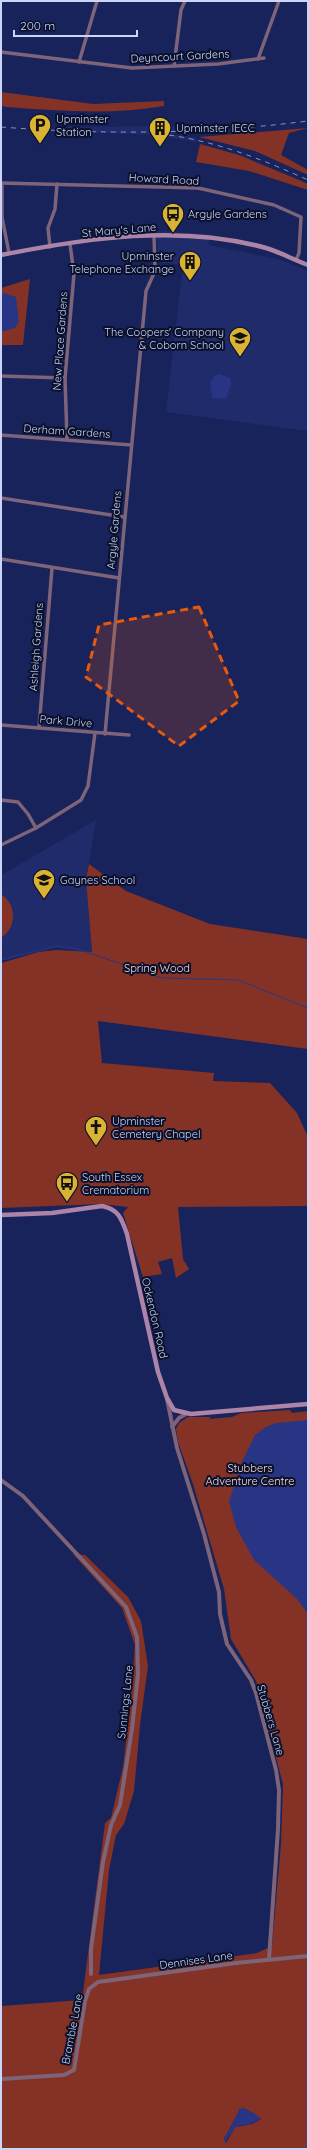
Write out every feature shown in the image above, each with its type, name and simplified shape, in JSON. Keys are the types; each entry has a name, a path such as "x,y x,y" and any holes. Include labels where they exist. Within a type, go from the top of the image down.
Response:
{"main road":[{"name":"St Mary's Lane","path":"1,255 70,244 154,235 193,236 270,249 308,266"},
{"name":"Ockendon Road","path":"1,1215 52,1213 102,1206 109,1207 119,1214 127,1234 158,1372 167,1398 174,1410 186,1414"},
{"path":"186,1414 308,1404"}],"street":[{"path":"79,62 97,1"},
{"path":"174,66 181,10 184,1"},
{"path":"258,59 279,1"},
{"name":"Deyncourt Gardens","path":"1,52 132,68 218,64 264,58"},
{"path":"1,183 1,217 9,253"},
{"name":"Howard Road","path":"1,183 198,188 274,206 301,217 299,253 296,260"},
{"path":"50,247 48,228 55,208 57,184"},
{"name":"Argyle Gardens","path":"105,734 146,291 155,271 154,235"},
{"name":"New Place Gardens","path":"67,440 65,378 74,274 70,244"},
{"path":"1,376 65,378"},
{"name":"Derham Gardens","path":"1,435 132,445"},
{"path":"1,498 124,517"},
{"path":"1,559 119,578"},
{"name":"Ashleigh Gardens","path":"39,728 52,568"},
{"name":"Park Drive","path":"1,725 129,735"},
{"path":"1,845 36,828 81,800 88,786 95,733"},
{"path":"1,800 18,802 28,814 36,828"},
{"name":"Stubbers Lane","path":"167,1398 172,1427 214,1574 228,1644 251,1680 256,1693 276,1770 279,1790 278,1829 269,1959"},
{"path":"172,1427 179,1418 186,1414"},
{"name":"Sunnings Lane","path":"1,1480 23,1496 126,1607 137,1637 138,1674 132,1729 120,1805 111,1825 103,1862 91,1949 91,1974"},
{"name":"Dennises Lane","path":"89,1989 98,1982 269,1959 308,1956"},
{"name":"Bramble Lane","path":"1,2079 64,2075 74,2070 85,2002 89,1989"}],"highlighted area":[{"path":"199,607 239,701 179,746 86,677 99,625"}],"shaded area":[{"path":"198,126 199,132 164,133 196,138 195,142 156,135 54,131 54,127"},
{"name":"The Coopers' Company & Coborn School","path":"157,231 210,234 209,245 278,259 308,271 308,431 166,412 183,265 158,262"},
{"path":"4,293 16,297 19,322 15,328 1,332 1,294"},
{"path":"219,374 230,378 231,384 226,399 212,398 210,383 214,376"},
{"name":"Gaynes School","path":"96,820 86,880 92,953 56,948 1,961 1,875"},
{"path":"308,1420 308,1614 297,1599 254,1560 236,1527 229,1501 242,1462 255,1435 266,1427 276,1423"},
{"path":"244,2108 254,2113 261,2119 246,2126 242,2125 235,2127 225,2143 224,2139 239,2109"}],"green space":[{"path":"1,92 93,104 164,101 164,106 125,111 66,111 7,107 1,106"},
{"path":"308,128 289,133 281,155 308,170 308,175 255,151 199,137"},
{"path":"200,144 239,155 299,180 308,184 308,190 249,171 196,162"},
{"path":"30,279 23,345 1,345 1,288"},
{"name":"Spring Wood","path":"89,864 126,891 210,924 308,939 308,1049 98,1021 102,1063 214,1073 213,1081 270,1083 297,1113 308,1137 308,1206 178,1207 183,1259 189,1269 176,1278 172,1258 158,1262 162,1274 143,1277 123,1213 128,1207 101,1204 1,1208 1,963 39,952 56,950 92,952 86,880"},
{"path":"1,894 10,904 13,916 10,928 1,938"},
{"name":"Stubbers Adventure Centre","path":"290,1410 292,1413 308,1411 308,2149 1,2149 1,2006 82,2000 105,1823 111,1818 123,1767 131,1698 135,1645 122,1608 73,1554 85,1555 128,1597 141,1621 148,1666 140,1725 134,1791 124,1824 116,1835 109,1870 99,1975 257,1953 272,1946 281,1844 283,1784 256,1681 231,1639 224,1589 193,1484 178,1442 176,1429 179,1423 188,1417 211,1417 209,1419 232,1417 241,1413","holes":["238,2113 261,2119 252,2124 235,2127 226,2143 224,2139"]}],"waterway":[{"path":"1,960 56,946 75,948 162,978 238,980 308,1008"}],"railway":[{"path":"1,127 39,130 154,132 231,129 308,121"},
{"path":"169,135 223,147 308,180"}],"place":[{"name":"Upminster Station","path":"40,144"},
{"name":"Upminster IECC","path":"160,148"},
{"name":"Argyle Gardens","path":"173,234"},
{"name":"Upminster Telephone Exchange","path":"190,282"},
{"name":"The Coopers' Company & Coborn School","path":"240,358"},
{"name":"Gaynes School","path":"44,900"},
{"name":"Upminster Cemetery Chapel","path":"96,1146"},
{"name":"South Essex Crematorium","path":"67,1202"}]}
